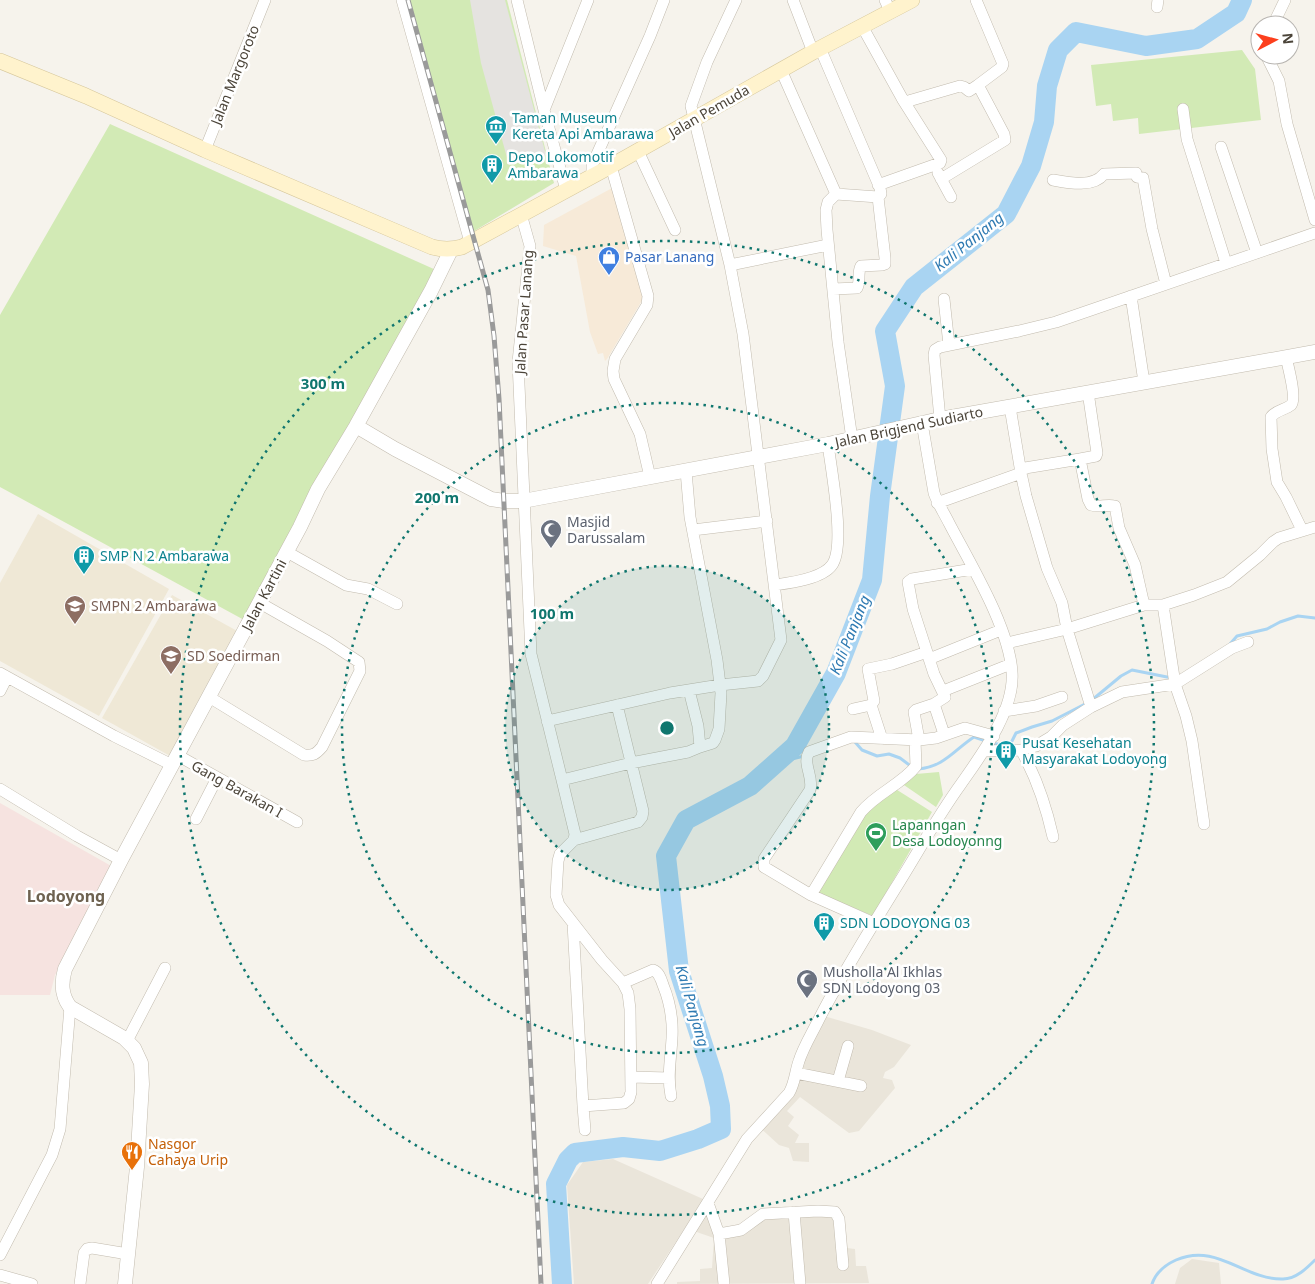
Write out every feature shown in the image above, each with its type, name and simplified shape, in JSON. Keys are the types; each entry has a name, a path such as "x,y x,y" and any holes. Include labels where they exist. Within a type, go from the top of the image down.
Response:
{"main road":[{"name":"Jalan Pemuda","path":"451,250 611,166 862,26 887,6 912,0"},
{"path":"0,61 86,96 432,247 451,250"}],"street":[{"name":"Jalan Margoroto","path":"206,150 265,0"},
{"path":"402,0 475,239"},
{"path":"517,0 566,190"},
{"path":"520,12 525,0"},
{"path":"544,110 588,0"},
{"path":"592,175 594,161 650,36 664,0"},
{"path":"547,721 689,690 758,681 763,676 781,640 743,334 730,265 691,106 707,62 736,0"},
{"path":"793,0 878,191 885,264 861,266 857,288 833,290"},
{"path":"905,102 960,86 964,86 969,91 1002,67 1003,64 976,0"},
{"path":"1277,15 1284,0"},
{"path":"858,438 833,290 826,210 828,202 836,194 878,191 940,163 941,160 905,102 862,26"},
{"path":"1271,65 1278,81 1287,124 1315,220"},
{"path":"781,70 836,194"},
{"path":"941,179 1005,140 1004,134 978,85"},
{"path":"1182,109 1187,139 1226,263"},
{"path":"1221,148 1257,253"},
{"path":"638,151 675,230"},
{"path":"934,165 951,197"},
{"path":"611,166 648,296 647,305 615,359 612,371 640,434 650,477"},
{"path":"1053,180 1077,184 1099,180 1104,174 1136,173 1137,177 1143,178 1152,228 1166,284"},
{"name":"Jalan Pasar Lanang","path":"521,214 530,246 518,362 531,654 574,829 574,840"},
{"path":"940,419 934,356 935,350 940,346 1038,326 1132,296 1315,232"},
{"path":"730,265 828,244"},
{"name":"Jalan Kartini","path":"70,1007 65,999 62,987 65,969 121,860 287,552 318,488 356,426 431,292 451,250"},
{"path":"1132,296 1144,382"},
{"path":"944,299 949,345"},
{"name":"Jalan Brigjend Sudiarto","path":"356,426 395,450 490,499 523,501 828,444 940,419 1315,352"},
{"path":"1286,357 1294,398 1290,406 1273,413 1271,417 1272,449 1277,482 1302,530"},
{"path":"937,503 1020,473 1026,468 1096,456 1088,392"},
{"path":"1010,406 1020,473 1040,546 1062,603 1067,629 1091,707"},
{"path":"657,1284 747,1139 794,1085 802,1053 818,1021 874,923 948,802 989,743 1013,686 1007,643 973,569 937,503 922,423"},
{"path":"775,585 804,581 827,570 832,565 835,557 838,526 828,444"},
{"path":"1080,459 1090,505 1096,507 1115,506 1119,528 1135,565 1144,605"},
{"path":"562,780 631,763 688,752 713,743 717,734 719,729 720,685 690,517 686,471"},
{"path":"693,530 767,521"},
{"path":"1007,643 1067,629 1144,605 1163,605 1227,582 1273,542 1302,530 1315,527"},
{"path":"287,552 346,585 368,589 397,604"},
{"path":"811,895 861,812 869,803 913,770 917,740 914,712 934,704 945,697 928,656 913,609 908,582 912,578 973,569"},
{"path":"209,697 304,755 311,756 317,753 326,739 360,671 359,662 327,641 260,603"},
{"path":"1163,605 1175,684 1184,708 1192,741 1204,824"},
{"path":"882,739 871,705 874,701 868,669 928,656 1001,630"},
{"path":"874,923 811,895 766,869 763,863 810,790 812,784 807,754 851,737 917,740 936,738 965,728 989,743 1021,750 1044,742 1062,725 1091,707 1122,692 1175,684 1221,657 1232,648 1248,642"},
{"path":"943,691 1011,664"},
{"path":"0,691 4,675"},
{"name":"Gang Barakan I","path":"4,675 114,736 217,778 297,822"},
{"path":"689,690 698,726 700,747"},
{"path":"1004,711 1036,706 1062,697"},
{"path":"934,704 944,734"},
{"path":"583,1106 624,1103 629,1099 631,1077 630,1009 628,993 623,983 558,905 556,895 558,862 560,854 574,840 638,822 641,819 643,811 617,705"},
{"path":"853,709 871,705"},
{"path":"1021,750 1039,785 1046,805 1053,837"},
{"path":"196,819 217,778"},
{"path":"0,789 121,860"},
{"path":"573,923 585,1130"},
{"path":"127,1041 165,968"},
{"path":"623,983 653,970 658,973 668,997 672,1023 673,1037 669,1078 671,1096"},
{"path":"0,1255 52,1155 60,1128 70,1007 127,1041 134,1048 141,1063 142,1084 125,1284"},
{"path":"838,1081 848,1046"},
{"path":"796,1073 861,1086"},
{"path":"631,1077 669,1078"},
{"path":"708,1203 719,1234 724,1284"},
{"path":"794,1212 800,1284"},
{"path":"719,1234 741,1230 763,1214 834,1212 839,1219 843,1265"},
{"path":"80,1284 84,1254 88,1249 128,1254"},
{"path":"0,1275 32,1284"}],"shaded area":[{"path":"470,0 505,0 546,155 509,165 481,63"},
{"name":"Pasar Lanang","path":"614,187 644,297 605,361 603,353 598,354 590,332 576,256 543,246 544,225"},
{"name":"SMPN 2 Ambarawa","path":"38,514 169,589 99,716 0,661 0,583"},
{"name":"SD Soedirman","path":"172,595 239,632 172,757 102,718"},
{"path":"0,803 113,867 55,975 50,995 0,995"},
{"path":"817,1014 872,1030 911,1045 894,1067 885,1072 883,1078 892,1080 895,1088 859,1131 849,1133 800,1097 787,1111 794,1117 788,1126 799,1135 795,1143 809,1143 809,1162 793,1161 789,1148 779,1145 757,1125 778,1101 788,1084"},
{"path":"613,1159 712,1203 720,1230 739,1227 758,1212 837,1207 844,1216 847,1248 855,1249 856,1266 866,1266 869,1283 677,1284 677,1282 700,1281 700,1269 712,1268 714,1238 685,1228 648,1284 574,1284 567,1185 583,1162"},
{"path":"1192,1259 1219,1263 1221,1284 1175,1284 1180,1268"}],"green space":[{"name":"Taman Museum Kereta Api Ambarawa","path":"406,0 507,0 554,183 471,233"},
{"path":"1242,50 1250,62 1250,65 1255,69 1261,120 1139,134 1138,118 1113,121 1111,104 1096,106 1091,65"},
{"path":"110,124 436,270 246,621 0,487 0,315"},
{"path":"939,772 943,795 936,807 901,783 916,774"},
{"name":"Lapanngan Desa Lodoyonng","path":"894,788 932,812 873,916 816,892 871,806"}],"waterway":[{"name":"Kali Panjang","path":"562,1284 556,1184 568,1160 575,1153 623,1147 660,1151 698,1139 721,1129 720,1106 713,1076 679,971 666,856 686,820 750,786 795,746 836,673 872,580 880,496 895,386 885,331 914,287 1006,214 1031,166 1044,122 1047,86 1058,50 1076,32 1146,46 1197,39 1236,13 1242,0"},
{"path":"1230,644 1237,636 1267,629 1298,616 1315,618"},
{"path":"1092,700 1121,676 1132,670 1172,678"},
{"path":"992,743 1007,746 1016,733 1052,721 1087,703"},
{"path":"918,769 935,765 974,737 986,741"},
{"path":"855,742 862,750 877,756 889,754 900,758 912,767"},
{"path":"783,756 792,759 804,756"},
{"path":"1152,1284 1158,1272 1176,1260 1191,1256 1218,1258 1256,1274 1269,1278 1283,1279 1297,1275 1315,1260"}],"railway":[{"path":"408,0 488,290 494,336 499,399 541,1284"}],"place":[{"name":"Taman Museum Kereta Api Ambarawa","path":"496,145"},
{"name":"Depo Lokomotif Ambarawa","path":"492,184"},
{"name":"Pasar Lanang","path":"609,276"},
{"name":"Masjid Darussalam","path":"551,549"},
{"name":"SMP N 2 Ambarawa","path":"84,575"},
{"name":"SMPN 2 Ambarawa","path":"75,625"},
{"name":"SD Soedirman","path":"171,675"},
{"name":"Pusat Kesehatan Masyarakat Lodoyong","path":"1006,770"},
{"name":"Lapanngan Desa Lodoyonng","path":"876,852"},
{"name":"SDN LODOYONG 03","path":"824,942"},
{"name":"Musholla Al Ikhlas SDN Lodoyong 03","path":"807,999"},
{"name":"Nasgor Cahaya Urip","path":"132,1171"}],"district":[{"name":"Lodoyong","path":"66,896"}]}
